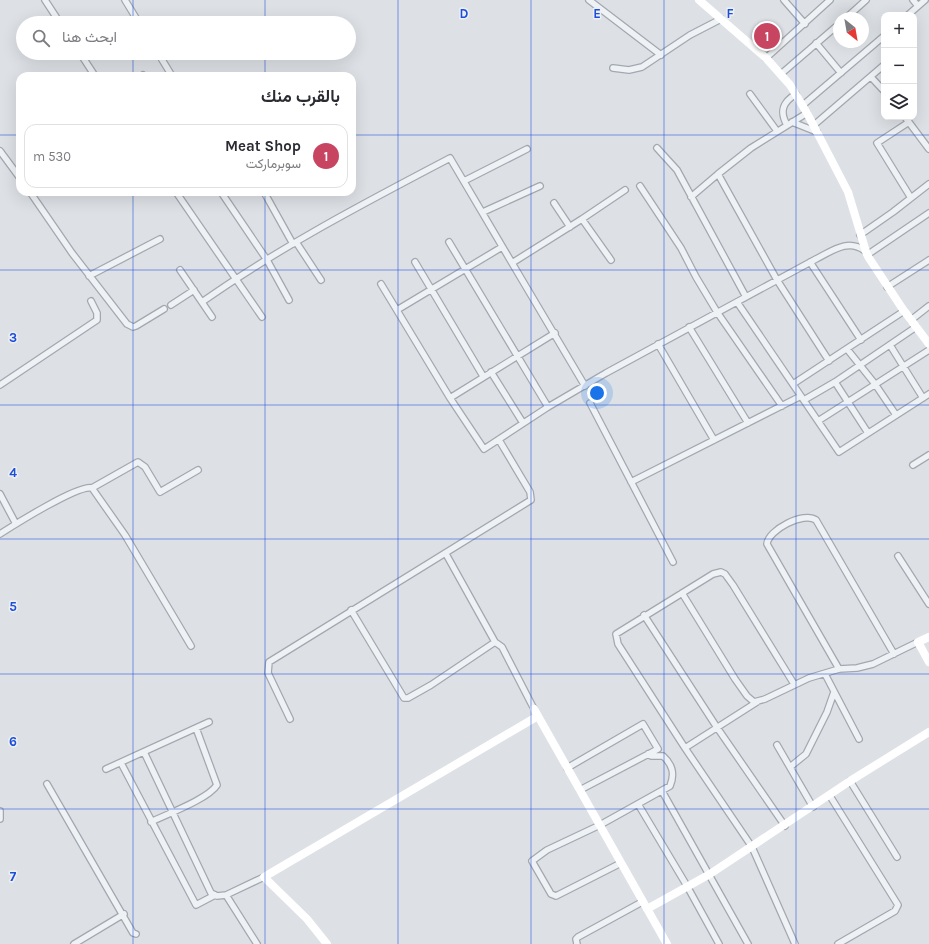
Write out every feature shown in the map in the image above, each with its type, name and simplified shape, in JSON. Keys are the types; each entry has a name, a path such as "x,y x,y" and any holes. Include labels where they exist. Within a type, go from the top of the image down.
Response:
{"street":[{"path":"45,0 55,16"},
{"path":"125,0 135,16"},
{"path":"589,0 661,55"},
{"path":"699,0 766,58 781,74 796,94 848,192 866,253 887,287 929,344"},
{"path":"784,0 805,24"},
{"path":"766,58 830,0"},
{"path":"853,12 866,0"},
{"path":"913,0 918,6"},
{"path":"911,12 925,0"},
{"path":"613,68 625,70 639,69 690,35 721,19"},
{"path":"781,74 833,29"},
{"path":"803,105 881,39"},
{"path":"816,44 841,72"},
{"path":"85,60 92,72"},
{"path":"162,60 170,72"},
{"path":"815,129 881,68"},
{"path":"871,77 881,88"},
{"path":"750,94 777,131"},
{"path":"796,94 788,100 783,109 783,116 790,123 815,129"},
{"path":"691,196 747,150 807,113"},
{"path":"910,198 877,144 907,120 929,149"},
{"path":"656,148 677,170 746,297"},
{"path":"464,181 527,149"},
{"path":"0,151 16,173"},
{"path":"202,302 235,279 295,243 450,158 585,386"},
{"path":"718,174 777,280 829,361"},
{"path":"860,235 929,184"},
{"path":"482,212 540,186"},
{"path":"640,186 681,248 717,312 782,406"},
{"path":"512,263 570,228 625,190"},
{"path":"33,196 89,276 130,326 136,326 164,309"},
{"path":"179,196 262,318"},
{"path":"224,196 267,260 290,300"},
{"path":"266,196 295,243 322,280"},
{"path":"554,204 570,228"},
{"path":"866,253 929,213"},
{"path":"582,219 611,260"},
{"path":"89,276 160,239"},
{"path":"450,242 516,356 548,407"},
{"path":"381,284 481,447 486,448 548,407 658,344 810,262 845,245 855,245 866,253"},
{"path":"397,310 502,246"},
{"path":"887,287 929,260"},
{"path":"415,262 482,376"},
{"path":"810,262 861,340"},
{"path":"180,270 212,317"},
{"path":"171,304 194,290"},
{"path":"0,385 96,320 97,313 91,301"},
{"path":"737,302 839,452 929,394"},
{"path":"911,320 929,306"},
{"path":"793,384 904,311"},
{"path":"689,327 748,423"},
{"path":"631,482 782,406 835,382 916,327"},
{"path":"450,398 482,376 554,333"},
{"path":"658,344 714,440"},
{"path":"890,345 924,398"},
{"path":"847,349 875,384 896,415"},
{"path":"818,421 929,350"},
{"path":"491,372 523,423"},
{"path":"835,382 868,433"},
{"path":"590,403 673,562"},
{"path":"290,719 268,673 269,662 351,610 446,554 531,500 530,492 498,440"},
{"path":"913,465 929,455"},
{"path":"0,534 75,492 89,487 92,488 138,462 145,467 160,492 198,470"},
{"path":"92,488 125,535 191,646"},
{"path":"0,494 16,524"},
{"path":"839,669 767,544 772,533 803,517 809,517 816,520 894,654"},
{"path":"446,554 495,642 502,648 536,713 667,944"},
{"path":"898,556 929,604"},
{"path":"794,684 725,574 719,572 713,574 644,615 617,632 615,636 618,644 685,748 752,847 795,944"},
{"path":"682,593 747,696 752,701 757,702"},
{"path":"351,610 404,698 408,698 431,685 495,642"},
{"path":"644,615 716,726 785,826"},
{"path":"685,748 716,726 757,702 794,684 839,669 868,666 929,637"},
{"path":"918,642 929,662"},
{"path":"825,674 859,740"},
{"path":"790,767 806,754 827,712 834,692"},
{"path":"121,762 151,822 196,905 215,895 226,895 264,877 536,713"},
{"path":"106,769 209,722"},
{"path":"567,768 643,724 658,749 580,790"},
{"path":"151,822 214,790 217,785 196,728"},
{"path":"577,944 576,940 578,937 710,874 785,826 850,781 929,732"},
{"path":"777,745 813,807"},
{"path":"144,752 211,893 215,895"},
{"path":"621,863 556,896 551,894 532,861 547,850 600,825 670,786 674,776 671,764 663,756 651,756 648,754"},
{"path":"850,781 897,857"},
{"path":"47,784 124,914 133,933 136,934"},
{"path":"662,791 748,944"},
{"path":"830,796 898,905 895,911 838,944"},
{"path":"638,804 687,886 719,944"},
{"path":"0,811 0,819"},
{"path":"264,877 307,919 327,944"},
{"path":"226,895 256,944"},
{"path":"74,944 124,914"}],"place":[{"name":"Meat Shop","path":"767,36"}]}
